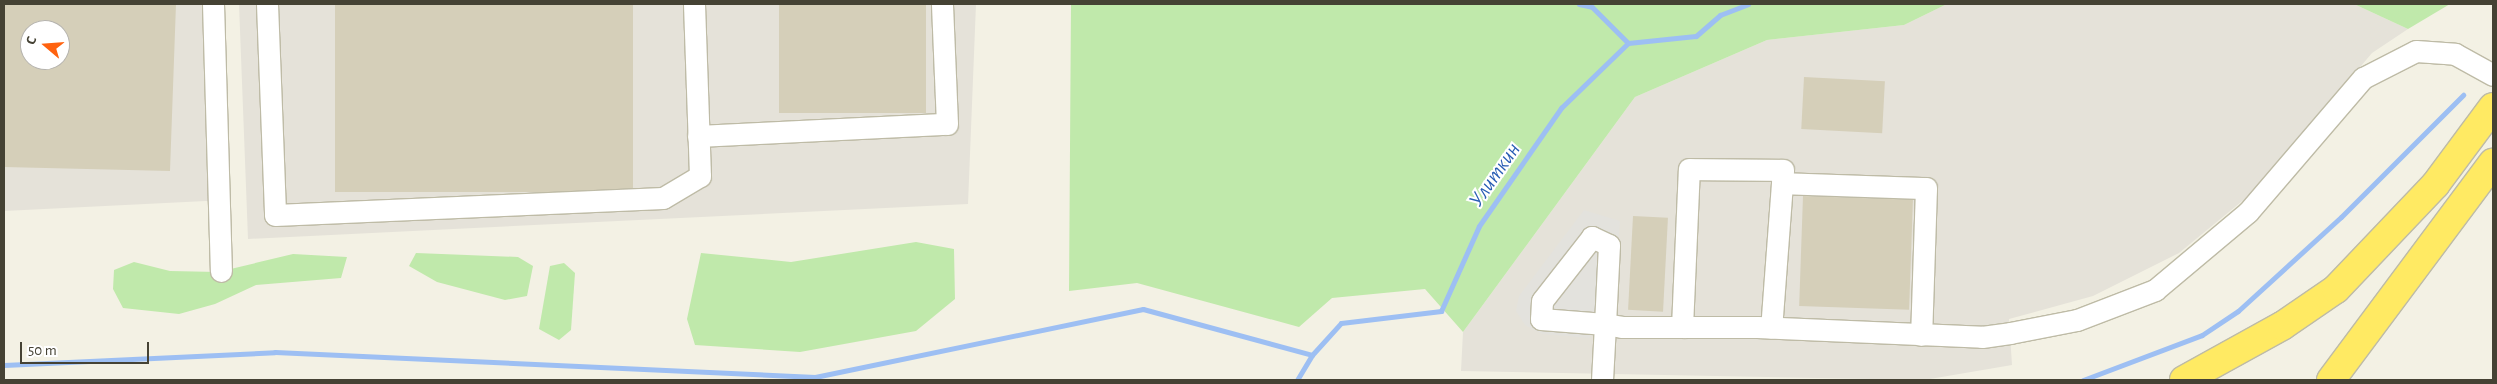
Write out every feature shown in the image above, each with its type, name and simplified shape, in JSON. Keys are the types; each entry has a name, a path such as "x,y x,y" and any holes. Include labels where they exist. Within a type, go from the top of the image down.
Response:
{"highway":[{"path":"2184,380 2282,326 2336,289 2435,185 2493,107"},
{"path":"2331,380 2493,163"}],"lane":[{"path":"212,4 221,271"},
{"path":"266,4 276,215 663,198 700,176 694,4"},
{"path":"698,136 947,124 942,4"},
{"path":"1602,380 1605,324 1771,328 1982,338 2077,320 2155,290 2248,212 2363,78 2416,51 2455,54 2493,75"},
{"path":"1682,327 1689,169 1783,170 1771,328"},
{"path":"1782,183 1926,188 1921,335"}],"shaded area":[{"path":"4,4 216,4 226,200 4,211"},
{"path":"239,4 976,4 968,204 248,239"},
{"path":"1947,4 2354,4 2408,29 2372,53 2258,188 2179,253 2093,296 2009,319 2012,365 1924,380 1461,371 1463,332 1635,97 1767,40 1904,25"},
{"path":"1584,210 1620,221 1613,309 1589,338 1542,334 1525,325 1516,311 1519,296"}],"green space":[{"path":"1071,4 1947,4 1904,25 1767,40 1635,97 1463,332 1425,289 1332,298 1299,327 1137,283 1069,291"},
{"path":"2354,4 2450,4 2408,29"},
{"path":"916,242 954,249 955,299 916,331 800,352 695,345 687,319 701,253 791,262"},
{"path":"416,253 518,257 533,266 527,296 505,300 437,282 409,266"},
{"path":"293,254 347,257 341,278 256,285 215,304 179,314 123,308 113,289 114,270 134,262 170,271 218,272"},
{"path":"564,263 575,273 571,330 559,340 539,329 550,266"}],"building":[{"path":"4,4 176,4 170,171 4,167"},
{"path":"335,4 633,4 633,192 335,192"},
{"path":"779,4 926,4 926,113 779,113"},
{"path":"1804,77 1885,81 1882,133 1801,129"},
{"path":"1803,196 1913,200 1909,310 1799,306"},
{"path":"1633,216 1668,218 1663,312 1628,310"}],"waterway":[{"path":"1579,4 1592,7 1628,43"},
{"name":"Улиткин","path":"1297,380 1312,355 1341,323 1441,311 1479,226 1561,108 1628,43 1696,36 1720,15 1748,4"},
{"path":"2083,380 2202,335 2238,311 2341,217 2463,95"},
{"path":"4,365 275,352 815,377 1143,309 1312,355"}]}
